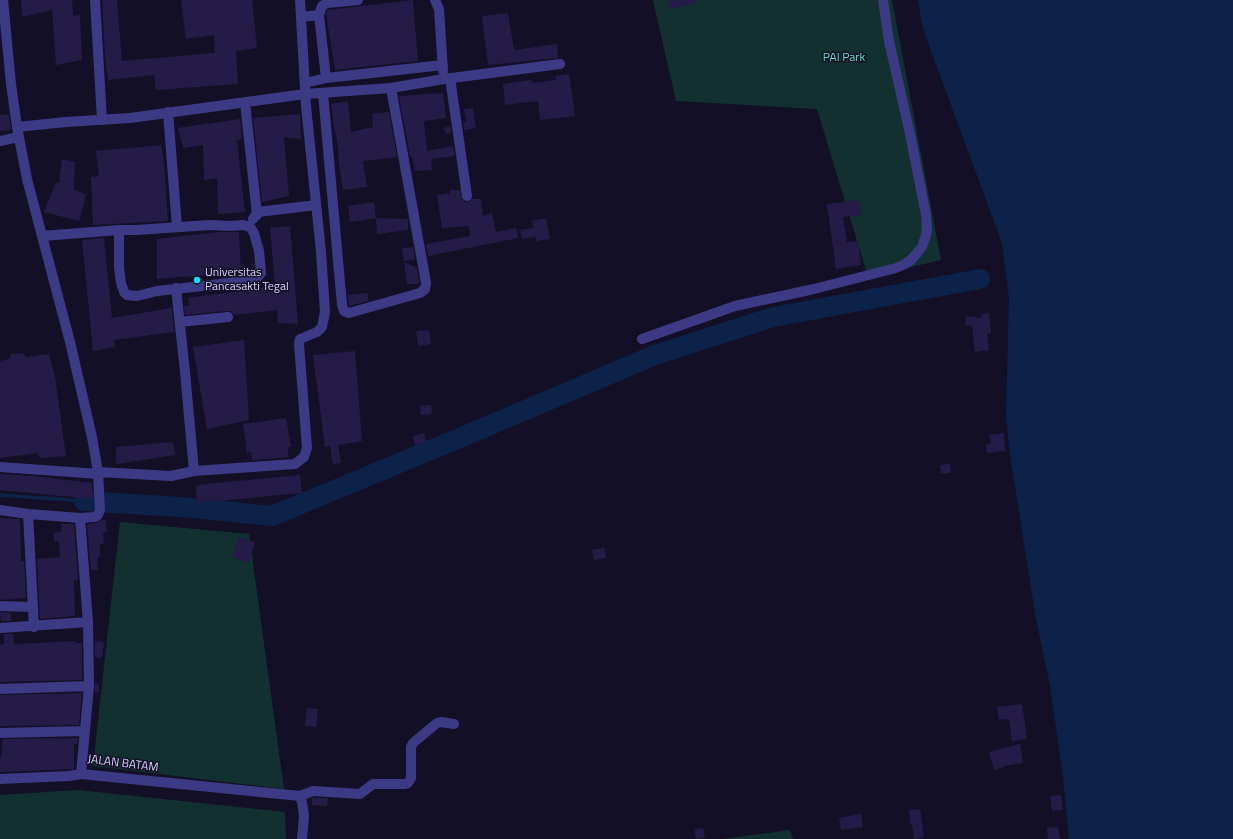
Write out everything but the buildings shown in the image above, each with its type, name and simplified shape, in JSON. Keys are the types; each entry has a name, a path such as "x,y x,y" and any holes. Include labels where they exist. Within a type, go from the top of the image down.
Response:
{"street":[{"path":"0,510 80,518 95,517 98,515 100,510 99,473 80,384 27,179 18,132 11,84 3,0"},
{"path":"95,0 102,120"},
{"path":"0,467 171,476 194,471 295,464 304,457 307,448 299,344 300,339 317,332 322,327 325,312 321,252 305,94 300,0"},
{"path":"326,78 319,15 322,6 326,3 358,0"},
{"path":"435,0 438,9 443,65 447,78 467,196"},
{"path":"642,339 734,306 814,289 896,268 911,260 922,247 927,232 926,215 889,41 883,0"},
{"path":"301,17 319,15"},
{"path":"0,141 18,132 66,122 102,120 305,94 391,88 447,78 560,64"},
{"path":"305,83 326,78 443,65"},
{"path":"323,93 342,305 344,311 349,312 420,293 425,289 426,283 391,88"},
{"path":"245,102 257,215"},
{"path":"168,112 177,227"},
{"path":"250,227 258,212 316,206"},
{"path":"42,236 119,230 243,225 250,227 254,232 259,251 261,273 257,278 247,281 176,288 136,296 127,295 124,292 121,283 119,267 119,230"},
{"path":"176,288 194,471"},
{"path":"180,322 228,317"},
{"path":"28,514 34,627"},
{"name":"JALAN BATAM","path":"80,518 88,622 89,686 81,774 300,796 313,792 360,794 373,784 408,783 411,778 411,747 413,742 437,723 441,722 454,724"},
{"path":"0,606 32,606"},
{"path":"0,628 34,627 88,622"},
{"path":"0,689 89,686"},
{"path":"0,733 84,731"},
{"path":"0,778 69,776 81,774"},
{"path":"300,796 304,816 302,839"}],"green space":[{"name":"PAI Park","path":"653,0 892,0 941,260 868,277 817,109 676,101"},
{"path":"120,522 249,534 284,789 93,766"},
{"path":"78,790 285,812 286,839 0,839 0,795"},
{"path":"790,830 793,839 722,839"}],"water":[{"path":"918,0 1233,0 1233,839 1069,839 1063,777 1050,685 1036,619 1010,455 1006,417 1009,297 1002,243 927,40 922,24"}],"waterway":[{"path":"84,501 194,508 272,516 655,355 773,317 980,279"},
{"path":"0,495 84,501"}],"place":[{"name":"Universitas Pancasakti Tegal","path":"197,280"}]}
